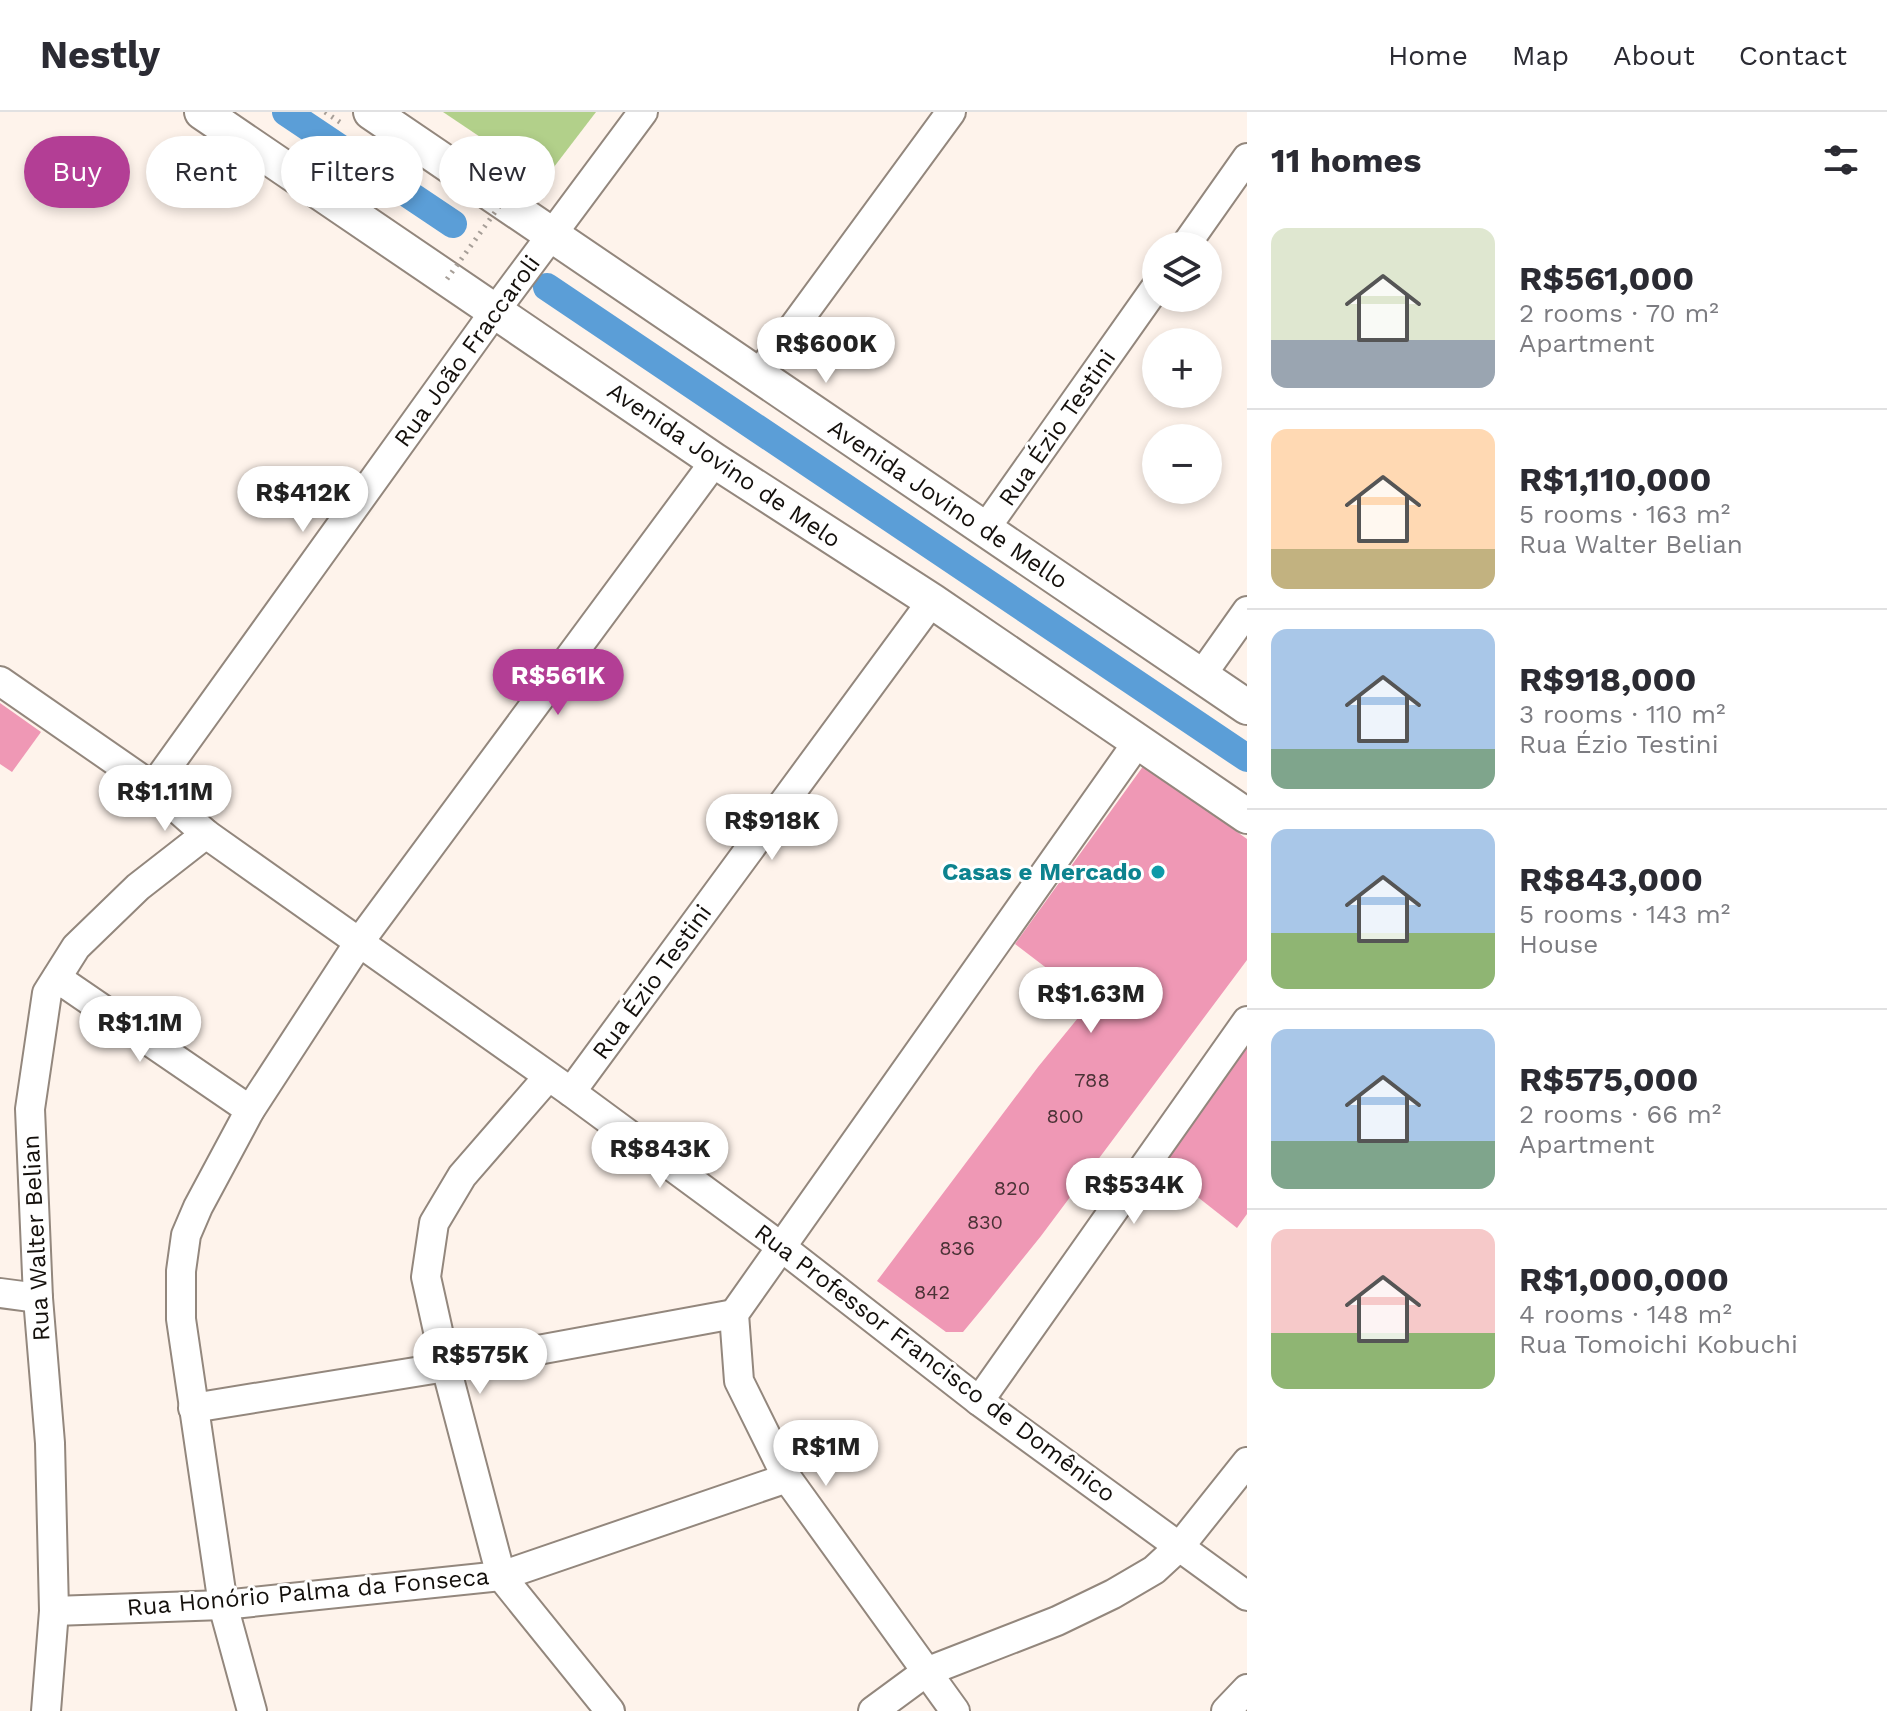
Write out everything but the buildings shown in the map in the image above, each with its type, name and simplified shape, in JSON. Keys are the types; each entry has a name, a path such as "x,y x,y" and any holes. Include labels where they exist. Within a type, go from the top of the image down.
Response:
{"main road":[{"name":"Avenida Jovino de Melo","path":"202,112 715,461 932,601 1247,816"},
{"name":"Avenida Jovino de Mello","path":"371,112 439,158"},
{"name":"Avenida Jovino de Mello","path":"513,208 1247,707"}],"street":[{"name":"Rua João Fraccaroli","path":"153,787 495,311 643,112"},
{"path":"759,374 951,112"},
{"path":"1195,232 1247,158"},
{"name":"Rua Ézio Testini","path":"985,529 1142,307"},
{"path":"252,1711 223,1605 193,1408 181,1319 181,1271 186,1235 250,1110 360,941 715,461"},
{"name":"Rua Ézio Testini","path":"501,1576 446,1367 426,1277 434,1223 462,1176 559,1084 932,601"},
{"path":"1201,676 1247,611"},
{"name":"Rua Professor Francisco de Domênico","path":"0,681 153,787 206,834 360,941 780,1246 979,1401 1247,1596"},
{"path":"955,1711 787,1478 739,1381 734,1314 1137,743"},
{"name":"Rua Walter Belian","path":"46,1711 54,1611 50,1443 38,1298 30,1109 47,993 76,947 138,887 206,834"},
{"path":"57,978 250,1110"},
{"path":"979,1401 1247,1021"},
{"path":"0,1293 38,1298"},
{"path":"193,1408 446,1367 734,1314"},
{"path":"873,1711 926,1672 1057,1621 1154,1570 1180,1546 1247,1462"},
{"name":"Rua Honório Palma da Fonseca","path":"54,1611 223,1605 501,1576 787,1478"},
{"path":"501,1576 607,1710"},
{"path":"1226,1711 1247,1689"}],"path":[{"path":"447,279 498,208"}],"green space":[{"path":"443,112 596,112 555,166 555,136 479,136"}],"waterway":[{"path":"286,112 453,224"},
{"path":"547,287 1247,758"}],"place":[{"name":"Casas e Mercado","path":"1158,872"}]}
